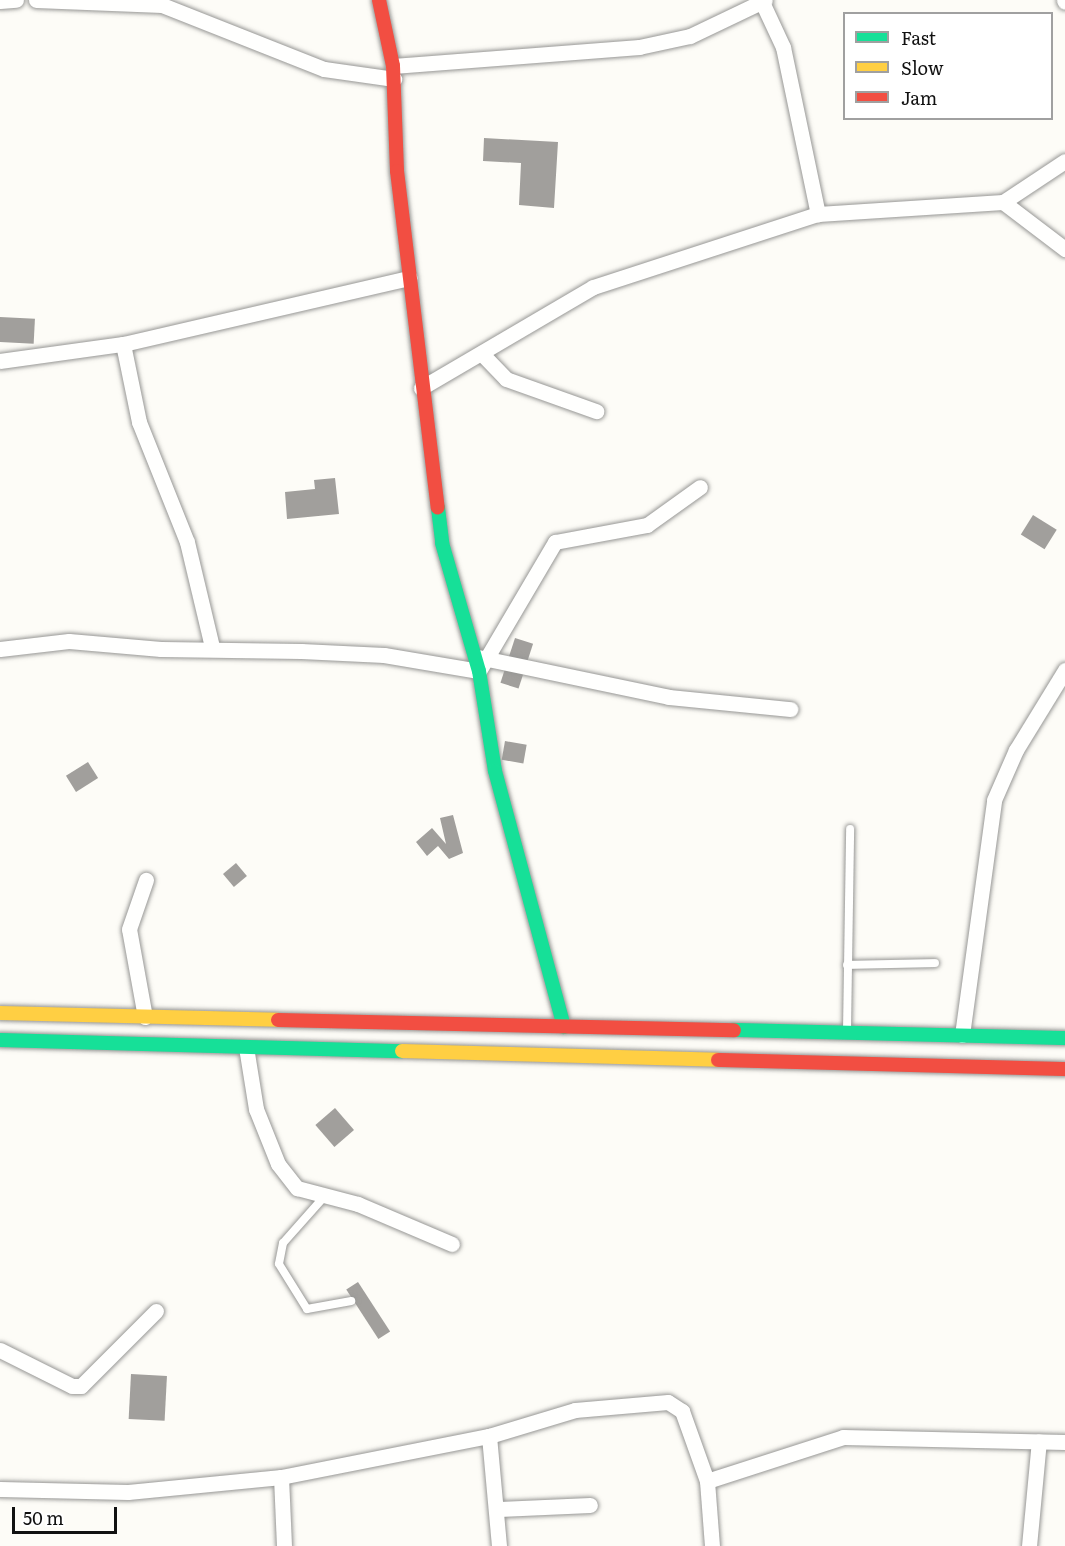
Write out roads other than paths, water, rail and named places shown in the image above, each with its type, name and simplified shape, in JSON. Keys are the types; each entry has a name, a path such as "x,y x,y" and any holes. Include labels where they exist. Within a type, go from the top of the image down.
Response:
{"main road":[{"path":"379,0 394,73 409,278 442,543 480,662 495,771 564,1027"},
{"path":"0,1013 1065,1038"},
{"path":"0,1040 1065,1068"}],"street":[{"path":"0,1 16,0"},
{"path":"36,0 163,3 324,69 394,73 639,47 690,36 764,1 786,58 818,214"},
{"path":"421,388 483,355 593,287 818,214 1003,202 1065,161"},
{"path":"1003,202 1065,249"},
{"path":"0,361 123,344 409,278"},
{"path":"123,344 139,422 187,542 212,647"},
{"path":"483,355 506,379 596,411"},
{"path":"480,662 555,542 647,525 700,487"},
{"path":"0,649 69,641 161,650 212,647 480,662 669,697 790,709"},
{"path":"962,1035 994,800 1016,750 1065,670"},
{"path":"144,1017 129,929 146,880"},
{"path":"246,1047 256,1109 278,1164 297,1188 323,1198 358,1204 452,1244"},
{"path":"0,1350 72,1386 81,1386 156,1311"},
{"path":"0,1488 128,1492 281,1477 489,1436 575,1410 668,1402 682,1411 707,1481 712,1546"},
{"path":"489,1436 499,1509 499,1546"},
{"path":"707,1481 843,1437 1065,1442"},
{"path":"1029,1546 1039,1441"},
{"path":"281,1477 284,1546"},
{"path":"499,1509 590,1505"}],"lane":[{"path":"847,1034 850,830"},
{"path":"847,964 935,963"},
{"path":"323,1198 283,1243 279,1264 307,1309 351,1301"}]}
